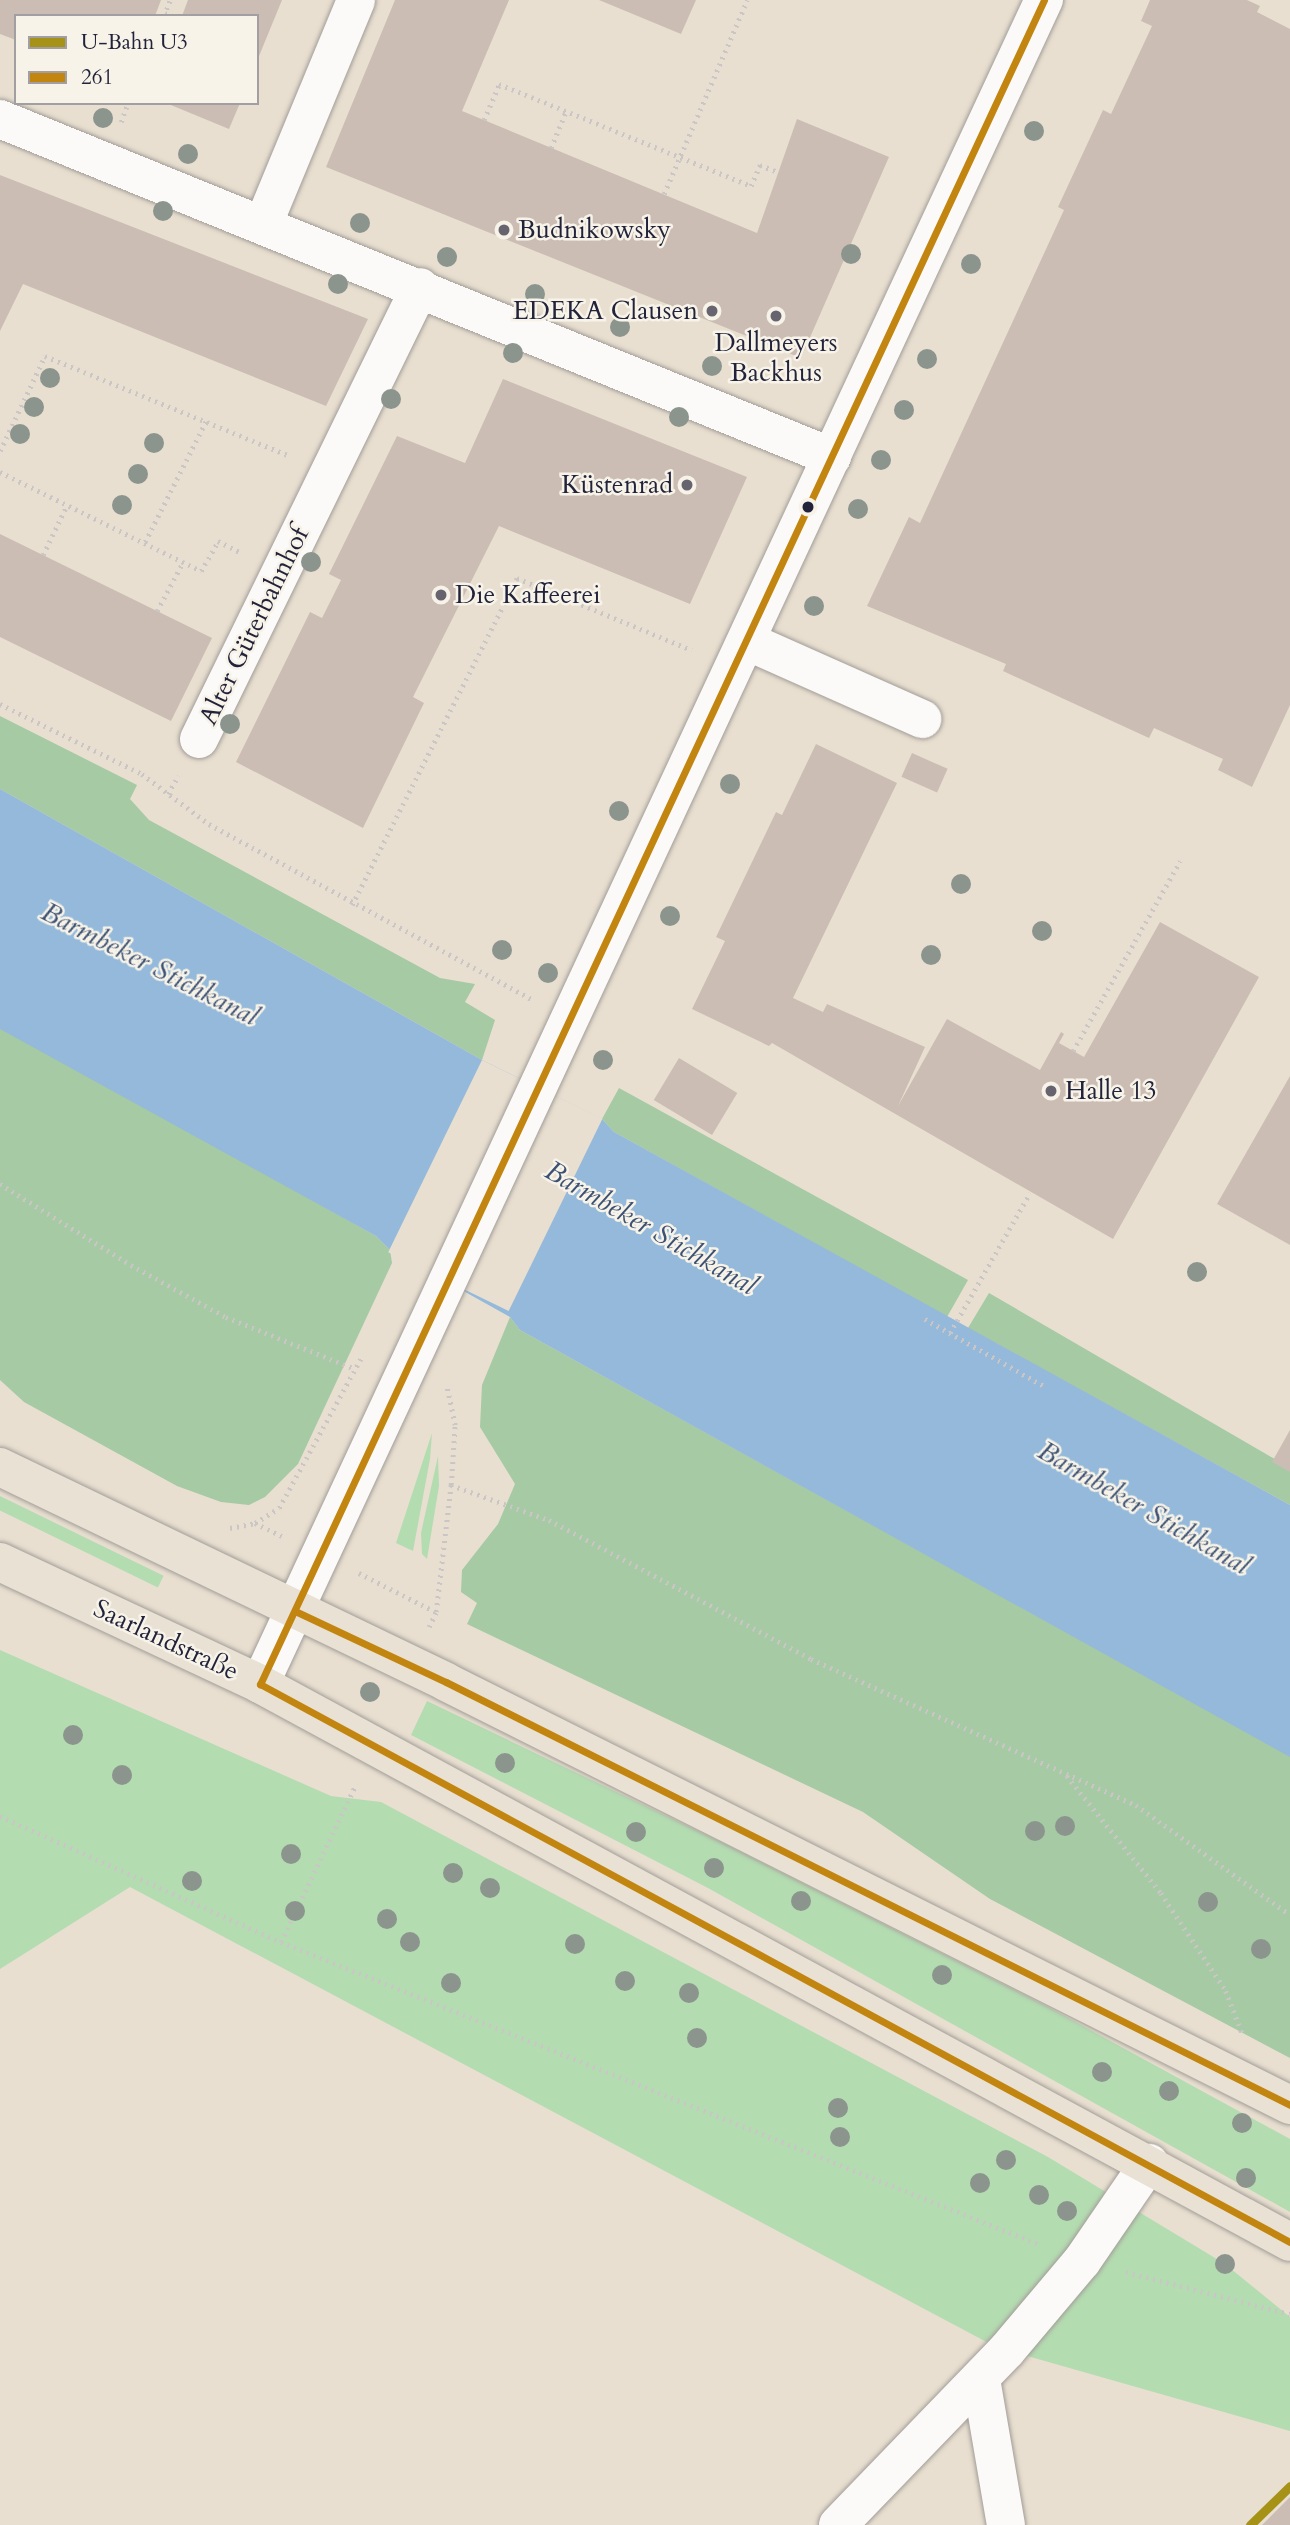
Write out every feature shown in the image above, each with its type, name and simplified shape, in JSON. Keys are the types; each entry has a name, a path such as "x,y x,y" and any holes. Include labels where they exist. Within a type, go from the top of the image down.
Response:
{"main road":[{"path":"0,1467 446,1682 1290,2105"},
{"name":"Saarlandstraße","path":"0,1562 260,1684 373,1748 1149,2163 1290,2242"}],"street":[{"path":"262,225 356,0"},
{"path":"260,1684 433,1319 1044,0"},
{"path":"0,119 832,457"},
{"name":"Alter Güterbahnhof","path":"199,739 419,288"},
{"path":"741,654 922,719"},
{"path":"838,2525 981,2379 1082,2261 1149,2163"},
{"path":"981,2379 1006,2525"}],"path":[{"path":"664,194 747,0"},
{"path":"484,120 499,84 751,186 760,165 776,171"},
{"path":"551,148 566,111"},
{"path":"0,451 45,356 330,472"},
{"path":"145,542 206,421"},
{"path":"0,472 201,571 218,541 281,571"},
{"path":"43,555 67,505"},
{"path":"157,611 183,562"},
{"path":"352,905 517,578 741,654"},
{"path":"0,704 142,774 209,824 352,905 572,1018"},
{"path":"1073,1051 1180,861"},
{"path":"0,1184 131,1265 226,1317 353,1368"},
{"path":"950,1333 1030,1193"},
{"path":"925,1319 1044,1386"},
{"path":"202,1564 221,1530 255,1523 279,1508 296,1484 353,1368 367,1350"},
{"path":"436,1612 455,1425 447,1385"},
{"path":"451,1485 548,1520 811,1659 1136,1805 1290,1915"},
{"path":"281,1942 373,1748"},
{"path":"1066,1775 1161,1893 1226,1991 1242,2029 1232,2075"},
{"path":"0,1816 281,1942 1082,2261 1290,2314"}],"green space":[{"path":"0,716 137,785 130,799 149,820 440,978 475,984 465,1002 495,1020 482,1060 0,789"},
{"path":"0,1025 376,1236 390,1250 392,1263 298,1464 265,1497 249,1505 221,1502 177,1486 24,1402 0,1380"},
{"path":"619,1088 968,1280 947,1317 614,1132 602,1119"},
{"path":"989,1293 1290,1468 1290,1505 968,1328"},
{"path":"510,1317 520,1330 1290,1756 1290,2058 990,1899 863,1812 467,1624 477,1603 461,1592 462,1570 498,1524 515,1484 480,1427 482,1385"},
{"path":"432,1433 430,1459 413,1551 396,1543"},
{"path":"438,1456 439,1486 427,1559 422,1554 421,1533"},
{"path":"0,1496 164,1576 158,1587 0,1510"},
{"path":"0,1650 331,1796 381,1802 1048,2157 1225,2264 1290,2317 1290,2431 996,2347 130,1887 0,1969"},
{"path":"427,1701 731,1847 1050,2008 1290,2139 1290,2212 708,1888 411,1735"}],"water":[{"name":"Barmbeker Stichkanal","path":"0,789 482,1060 602,1119 614,1132 1290,1505 1290,1757 520,1330 510,1317 390,1250 376,1236 0,1029"}],"pier":[{"path":"482,1060 602,1119 509,1311 388,1252"}],"building":[{"path":"0,0 161,0 156,14 14,14 14,39 0,34"},
{"path":"188,0 282,0 259,56 259,14 183,14"},
{"path":"395,0 509,0 462,111 757,233 797,119 889,157 801,358 326,167"},
{"path":"599,0 696,0 681,34"},
{"path":"1150,0 1247,0 1260,6 1257,12 1290,29 1290,705 1252,787 1218,770 1223,759 1154,728 1149,738 1003,671 1006,664 867,606 909,517 920,523 1064,210 1058,207 1103,110 1111,114 1152,26 1141,21"},
{"path":"171,105 239,105 229,129"},
{"path":"0,175 368,319 326,406 23,284 0,331"},
{"path":"503,379 747,477 690,604 499,526 413,697 424,703 363,828 236,762 310,612 322,618 341,580 329,574 397,436 465,463"},
{"path":"0,534 212,638 171,721 0,637"},
{"path":"816,744 897,783 793,998 823,1012 827,1004 925,1047 898,1106 947,1019 1040,1070 1061,1032 1064,1034 1059,1043 1084,1057 1160,922 1259,977 1113,1239 772,1043 769,1046 692,1009 725,941 716,937 776,812 782,815"},
{"path":"912,753 948,769 937,793 901,777"},
{"path":"679,1058 737,1093 712,1135 654,1100"},
{"path":"1290,1076 1290,1245 1217,1204"},
{"path":"1290,1430 1290,1472 1272,1462"},
{"path":"1290,2497 1290,2525 1262,2525"}],"metro line":[{"name":"U3","path":"1250,2525 1290,2486"}],"transit line":[{"name":"261","path":"1044,0 260,1684 1290,2242"},
{"name":"261","path":"295,1611 446,1682 1290,2105"}],"place":[{"name":"Budnikowsky","path":"504,230"},
{"name":"EDEKA Clausen","path":"712,311"},
{"name":"Dallmeyers Backhus","path":"776,316"},
{"name":"Küstenrad","path":"687,485"},
{"name":"Die Kaffeerei","path":"441,595"},
{"name":"Halle 13","path":"1051,1091"}]}
